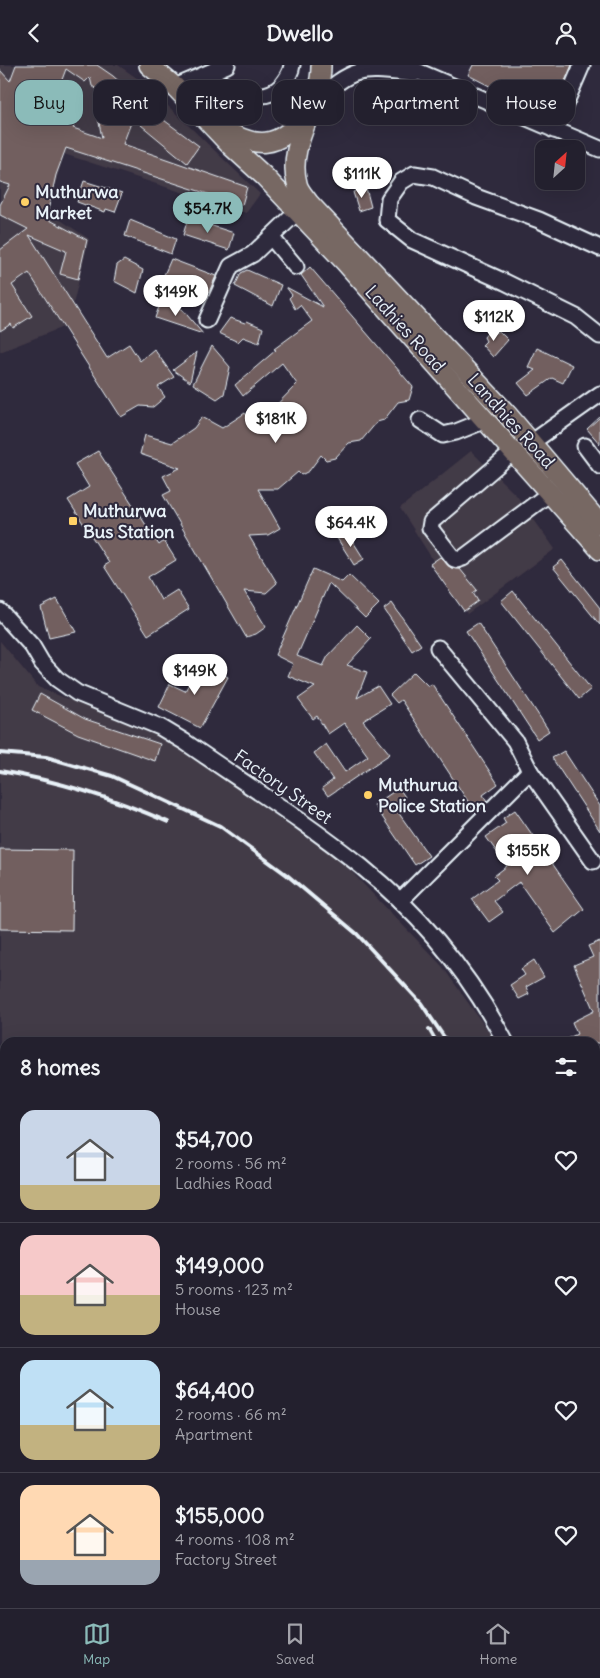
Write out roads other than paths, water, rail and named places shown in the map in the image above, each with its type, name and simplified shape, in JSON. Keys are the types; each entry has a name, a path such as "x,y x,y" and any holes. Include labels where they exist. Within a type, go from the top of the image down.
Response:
{"main road":[{"path":"149,65 175,87"},
{"name":"Landhies Road","path":"319,80 321,65"},
{"name":"Ladhies Road","path":"212,125 297,212 514,451 600,550"},
{"name":"Landhies Road","path":"217,125 232,135 255,143 270,143 290,133 296,125"},
{"name":"Landhies Road","path":"307,125 297,151 294,166 297,185 314,209 531,443 600,524"}],"street":[{"path":"175,87 205,76 227,65"},
{"path":"205,76 259,97 274,93 286,80 292,65"},
{"path":"403,65 600,149"},
{"path":"554,130 582,65"},
{"path":"340,80 345,76 365,70 423,75"},
{"path":"600,249 539,220 476,197 433,177 414,174 400,182 389,199 387,219 412,240 505,282 576,317 600,336"},
{"path":"207,320 231,266 253,254 297,212"},
{"path":"271,237 296,267"},
{"path":"531,443 600,395"},
{"path":"420,421 443,435 486,420"},
{"path":"585,446 600,466"},
{"path":"514,451 430,521 430,528 454,559 463,558 550,493"},
{"name":"Factory Street","path":"0,611 32,646 42,663 57,679 77,693 160,727 185,742 330,842 363,868 400,901 453,960 479,995 503,1037"},
{"path":"438,648 515,741 530,771 593,861"},
{"path":"400,901 530,771"}],"railway":[{"path":"0,753 46,757 112,776 220,826 287,875 357,934 421,1003 444,1037"},
{"path":"0,771 86,791 168,822"},
{"path":"429,1029 434,1037"}],"place":[{"name":"Muthurwa Market","path":"25,202"},
{"name":"Muthurwa Bus Station","path":"73,521"},
{"name":"Muthurua Police Station","path":"368,795"}]}
